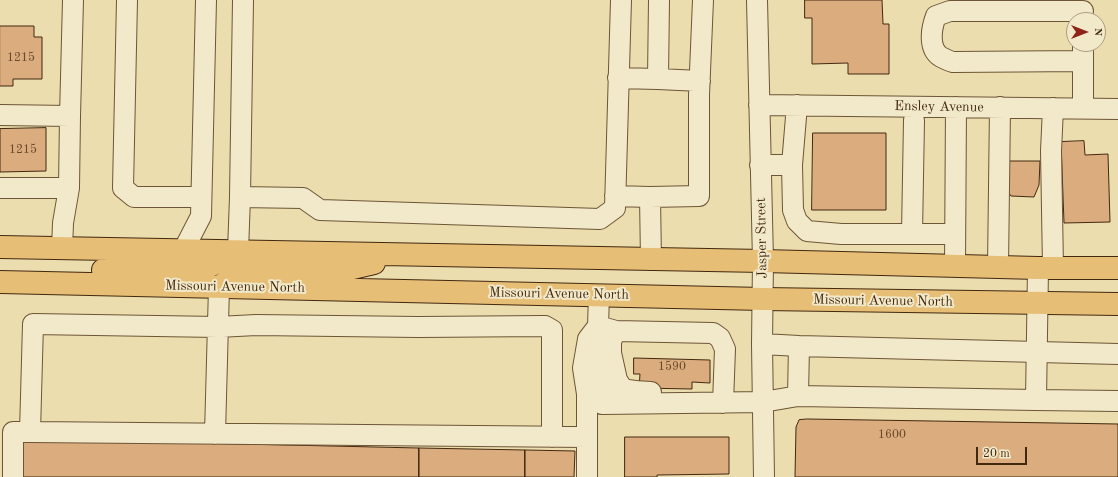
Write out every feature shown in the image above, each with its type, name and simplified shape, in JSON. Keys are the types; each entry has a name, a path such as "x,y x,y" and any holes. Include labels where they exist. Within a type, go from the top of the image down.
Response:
{"main road":[{"path":"0,247 1046,268 1118,268"},
{"path":"25,282 71,271 206,268 238,251"},
{"path":"219,287 237,275 253,270 344,270 410,256"},
{"name":"Missouri Avenue North","path":"0,282 763,299 1118,304"}],"street":[{"path":"62,249 63,223 69,188 73,0"},
{"path":"126,0 123,188 134,197 201,197"},
{"path":"183,251 201,216 206,0"},
{"path":"238,251 243,0"},
{"path":"240,197 303,198 320,210 600,219 615,208 621,0"},
{"path":"658,80 659,0"},
{"path":"615,196 699,196 699,88 703,0"},
{"name":"Jasper Street","path":"757,0 763,262 762,344 764,477"},
{"path":"1083,10 950,11 936,16 932,28 933,48 940,57 953,62 1083,52 1083,108"},
{"path":"618,78 658,80 699,88"},
{"name":"Ensley Avenue","path":"759,105 797,112 956,114 1000,107 1118,109"},
{"path":"998,267 1000,107"},
{"path":"1036,400 1038,303 1046,268 1053,108"},
{"path":"955,234 842,234 807,231 797,221 793,210 792,165 797,112 914,120 956,114 955,266"},
{"path":"0,115 70,116"},
{"path":"912,234 914,120"},
{"path":"760,165 792,165"},
{"path":"0,188 69,188"},
{"path":"650,197 651,260"},
{"path":"840,263 842,234"},
{"path":"215,434 219,287"},
{"path":"599,295 617,380 624,389 632,392 694,394 723,403"},
{"path":"30,432 33,324 218,327 256,325 418,327 545,326 552,330 552,437"},
{"path":"587,477 587,394 583,368 588,339 608,333 713,333 720,338 725,349 723,403"},
{"path":"762,344 1038,353 1118,354"},
{"path":"798,346 798,396"},
{"path":"587,394 602,404 763,402 798,396 1118,401"},
{"path":"13,477 13,432 587,437"}],"building":[{"path":"805,0 882,0 883,24 889,24 889,74 848,74 848,63 812,64 812,18 805,18"},
{"path":"0,26 34,26 34,37 42,37 42,79 13,79 13,86 0,86"},
{"path":"46,128 46,171 0,172 0,129"},
{"path":"813,133 886,133 886,210 812,210"},
{"path":"1084,141 1085,155 1108,154 1110,222 1064,223 1061,142"},
{"path":"1006,161 1040,161 1039,185 1034,197 1011,196 1006,189"},
{"path":"634,358 710,360 710,383 692,382 692,389 639,388 640,374 634,374"},
{"path":"799,420 1118,424 1118,477 795,477 796,427"},
{"path":"625,437 729,437 729,474 625,477"},
{"path":"21,439 419,448 419,477 20,477"},
{"path":"419,448 525,450 525,477 419,477"},
{"path":"525,450 575,451 574,477 525,477"}]}
